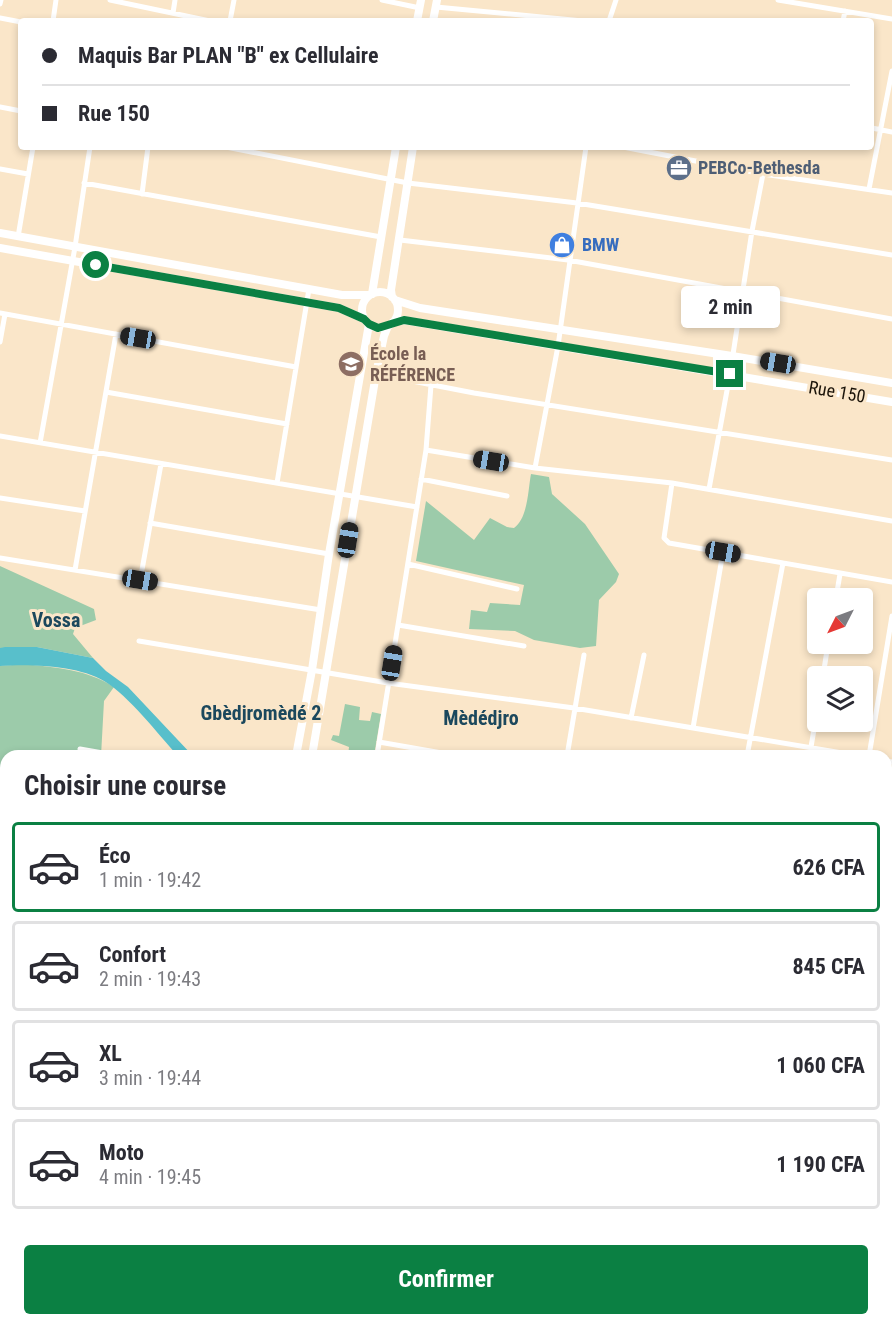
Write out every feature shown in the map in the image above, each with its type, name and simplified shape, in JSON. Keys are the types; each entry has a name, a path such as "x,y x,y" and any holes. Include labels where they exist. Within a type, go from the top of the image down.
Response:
{"main road":[{"path":"434,18 436,3"},
{"path":"297,750 312,670 366,321 362,306 371,295 395,150"},
{"path":"313,750 376,374 384,336 397,314 391,290 413,150"},
{"path":"0,234 350,296 382,292 394,299"},
{"path":"0,248 346,310 378,328 390,324"},
{"name":"Rue 150","path":"394,299 420,308 892,383"},
{"name":"Rue 150","path":"390,324 399,320 409,321 892,402"}],"street":[{"path":"53,18 56,0"},
{"path":"110,0 196,18"},
{"path":"173,13 175,0"},
{"path":"231,18 234,0"},
{"path":"382,0 420,4"},
{"path":"610,18 616,0"},
{"path":"778,0 892,19"},
{"path":"436,3 558,18"},
{"path":"844,18 845,11"},
{"path":"0,18 18,21"},
{"path":"868,189 892,72"},
{"path":"0,107 18,110"},
{"path":"874,128 892,132"},
{"path":"18,237 32,150"},
{"path":"40,443 73,261 90,150"},
{"path":"142,194 148,150"},
{"path":"241,150 408,183 577,203 892,255"},
{"path":"535,468 558,346 568,260 586,150"},
{"path":"639,150 763,174 892,193"},
{"path":"0,170 28,174"},
{"path":"709,489 763,174"},
{"path":"84,183 381,237"},
{"path":"400,240 568,260 742,293 892,318"},
{"path":"277,483 309,289"},
{"path":"0,342 2,314 296,367"},
{"path":"75,570 116,334"},
{"path":"376,374 546,405 892,460"},
{"path":"378,750 426,450 431,385"},
{"path":"106,392 287,424"},
{"path":"0,436 417,507"},
{"path":"426,450 535,468 672,483 892,521"},
{"path":"140,580 160,464"},
{"path":"421,479 507,496"},
{"path":"672,483 665,541 669,543 892,582"},
{"path":"0,498 85,511"},
{"path":"150,523 329,554"},
{"path":"693,728 723,552"},
{"path":"0,558 321,610"},
{"path":"748,750 783,563"},
{"path":"408,564 518,589"},
{"path":"838,588 840,574"},
{"path":"870,750 892,616"},
{"path":"398,625 524,646"},
{"path":"140,641 388,683 574,708 827,750"},
{"path":"568,750 584,655"},
{"path":"631,718 644,655"},
{"path":"811,747 814,732"},
{"path":"379,742 425,750"},
{"path":"80,749 86,750"}],"green space":[{"path":"531,474 549,477 552,494 585,524 619,574 616,582 599,600 596,646 580,648 534,640 515,631 469,629 471,610 487,612 490,603 520,605 524,585 416,561 426,501 474,540 490,518 507,527 514,528 519,523 527,503"},
{"path":"0,566 94,609 96,620 75,628 73,634 93,658 37,647 0,648"},
{"path":"25,664 60,668 93,676 114,687 104,701 101,750 0,750 0,666"},
{"path":"345,704 360,707 359,720 370,721 372,712 381,714 375,750 349,750 349,747 331,740 333,735 339,736"}],"water":[{"path":"37,647 93,658 128,687 187,750 173,750 133,705 104,681 67,669 25,665 0,666 0,648"}],"place":[{"name":"PEBCo-Bethesda","path":"679,168"},
{"name":"BMW","path":"562,245"},
{"name":"École la RÉFÉRENCE","path":"351,364"}],"district":[{"name":"Vossa","path":"56,620"},
{"name":"Gbèdjromèdé 2","path":"261,713"},
{"name":"Mèdédjro","path":"481,718"}],"route":[{"path":"96,265 339,308 378,328 404,320 730,374"}]}
